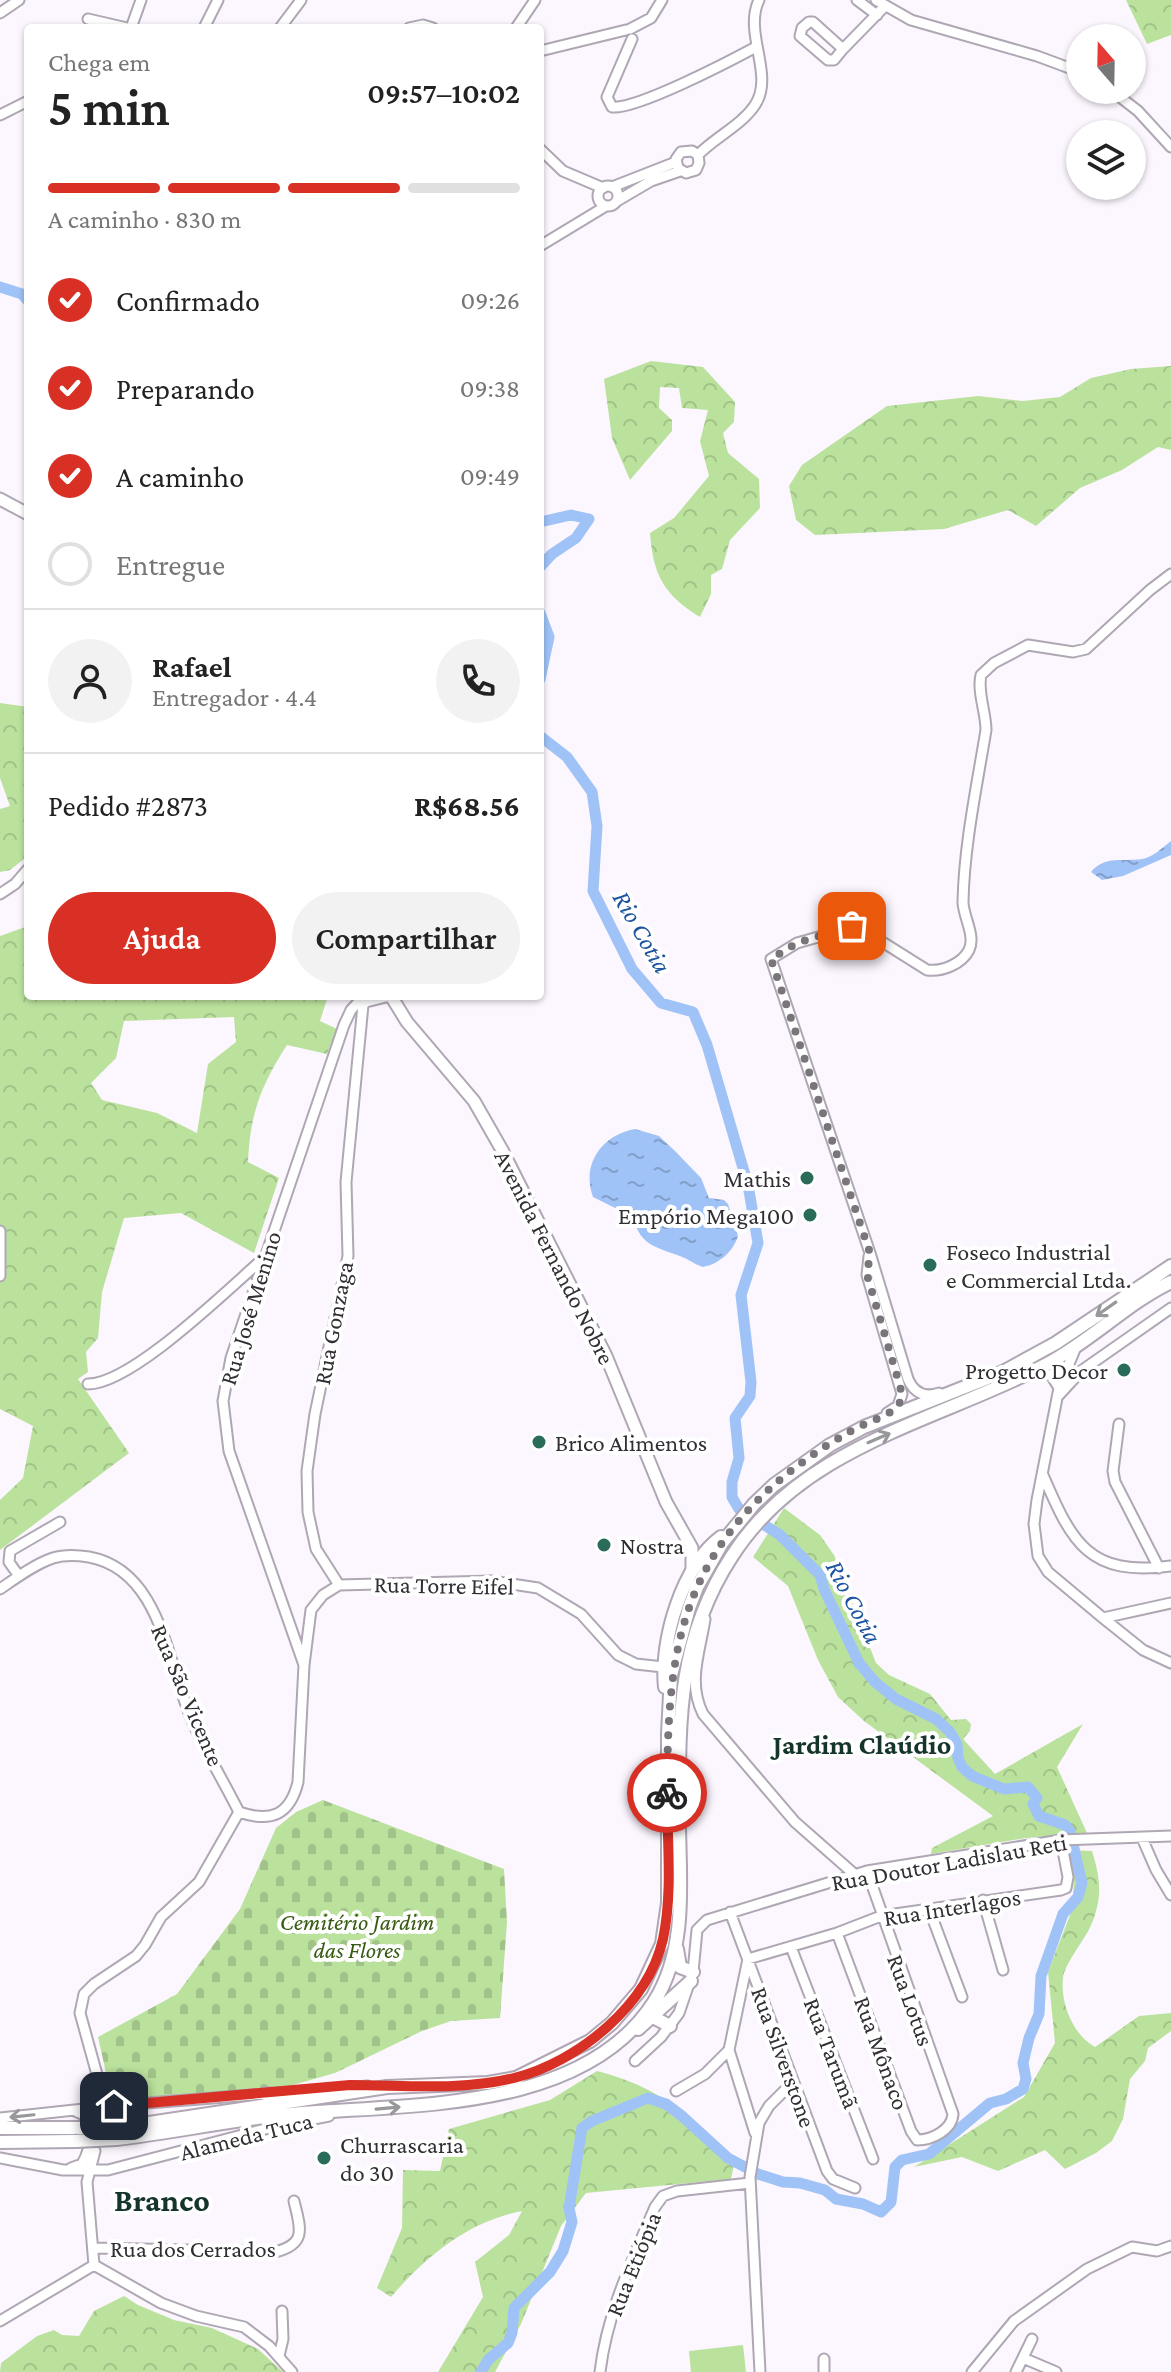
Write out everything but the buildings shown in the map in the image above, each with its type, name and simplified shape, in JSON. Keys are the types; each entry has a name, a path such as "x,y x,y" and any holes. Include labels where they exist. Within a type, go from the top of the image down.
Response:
{"highway":[{"path":"116,2133 299,2099 387,2087 488,2083 516,2078 590,2041 612,2023 641,1989 662,1944 666,1925 668,1708 676,1650 689,1608 709,1565 736,1526 754,1504 792,1470 830,1445 864,1427 1003,1372 1056,1343 1171,1266"},
{"path":"0,2142 508,2094 555,2077 602,2053 653,2017 692,1976 680,1967 677,1943 681,1701 689,1654 707,1602 733,1554 768,1511 800,1482 834,1460 1028,1373 1077,1346 1171,1282"},
{"path":"668,1708 663,1667 669,1633 691,1575 713,1543 736,1526"},
{"path":"602,2053 627,2032 653,2002 663,1985 677,1943"},
{"path":"653,2017 670,2026"},
{"path":"265,2094 299,2099"},
{"path":"0,2128 77,2135"}],"main road":[{"path":"0,499 24,512"},
{"name":"Avenida Fernando Nobre","path":"393,1000 407,1022 474,1101 502,1150 606,1356 666,1502 687,1537"},
{"path":"687,1537 697,1543 713,1543"},
{"path":"687,1537 693,1555 691,1575"}],"street":[{"path":"0,13 19,0"},
{"path":"131,24 141,0"},
{"path":"206,24 218,0"},
{"path":"283,24 301,0"},
{"path":"519,24 535,0"},
{"path":"544,50 630,33 651,18 662,0"},
{"path":"698,155 746,117 756,103 762,84 754,14 759,0"},
{"path":"851,0 865,7"},
{"path":"843,49 813,22 804,25 800,33 832,62 840,55 865,7 879,2 911,20 1066,67"},
{"path":"88,19 111,24"},
{"path":"630,33 607,97 609,105 616,108 643,100 756,47"},
{"path":"0,115 24,103"},
{"path":"1129,104 1171,147"},
{"path":"678,167 612,206 600,203 598,196 607,188 678,167 690,173 696,170 698,155 685,150 677,156 678,167"},
{"path":"544,153 563,171 617,193 617,201"},
{"path":"544,244 606,206"},
{"path":"1003,1372 976,1378 933,1395 916,1391 908,1379 867,1270 870,1253 771,959 797,943 857,926 927,970 939,971 959,961 969,950 971,941 963,900 986,730 981,675 994,663 1028,645 1073,652 1086,649 1171,574"},
{"path":"0,894 24,874"},
{"name":"Rua José Menino","path":"304,1665 232,1459 224,1423 225,1381 344,1025 351,1010 362,1000"},
{"name":"Rua Gonzaga","path":"339,1585 316,1549 308,1512 309,1457 315,1390 348,1256 346,1182 362,1000"},
{"path":"0,1231 0,1276"},
{"path":"88,1384 105,1382 138,1362 264,1258"},
{"path":"830,1445 894,1409 901,1398 873,1280"},
{"path":"1058,1392 1081,1371 1171,1308"},
{"path":"1077,1346 1064,1371 1058,1392 1034,1524 1038,1556 1048,1572 1103,1618 1143,1650 1171,1663"},
{"path":"1028,1373 1051,1375 1058,1392"},
{"path":"1119,1424 1113,1471 1115,1482 1159,1568"},
{"path":"1043,1475 1069,1531 1101,1560 1126,1569 1171,1566"},
{"path":"19,1576 9,1562 10,1551 60,1522"},
{"name":"Rua São Vicente","path":"0,1589 52,1559 73,1555 110,1563 132,1579 143,1591 161,1629 186,1705 239,1812"},
{"name":"Rua Torre Eifel","path":"304,1665 311,1610 323,1595 339,1585 492,1581 538,1588 581,1614 618,1655 636,1664 663,1667"},
{"path":"707,1602 694,1681 696,1696 705,1716 795,1822 853,1873"},
{"path":"1103,1618 1171,1603"},
{"path":"117,2106 101,2092 79,2004 94,1984 136,1956 161,1917 199,1882 239,1812 271,1817 284,1811 294,1798 298,1782 304,1665"},
{"name":"Rua Doutor Ladislau Reti","path":"635,2061 679,2013 692,1976 697,1930 707,1920 853,1873 1063,1840 1171,1836"},
{"path":"1142,1838 1171,1895"},
{"name":"Rua Interlagos","path":"748,1959 837,1933 881,1916 1066,1888 1068,1877 1063,1840"},
{"name":"Rua Lotus","path":"867,1871 953,2114 948,2127"},
{"path":"983,1900 1003,1970"},
{"path":"929,1909 962,1997"},
{"name":"Rua Silverstone","path":"730,1912 829,2175 855,2188"},
{"name":"Rua Mônaco","path":"837,1933 914,2137 926,2140 948,2127"},
{"name":"Rua Tarumã","path":"791,1947 873,2159"},
{"path":"748,1959 729,2050 755,2136"},
{"path":"676,2091 705,2074 729,2050"},
{"path":"760,2372 750,2180 752,2160 755,2136 769,2106 793,2082"},
{"path":"0,2118 350,2085 387,2087"},
{"path":"94,2265 87,2182 99,2123 95,2108 101,2092"},
{"path":"99,2123 108,2110 117,2106"},
{"name":"Alameda Tuca","path":"0,2158 63,2170 116,2168 273,2127 356,2110"},
{"path":"63,2170 82,2164 88,2152 89,2120 83,2113 72,2111"},
{"path":"95,2151 105,2164 116,2168"},
{"path":"76,2170 87,2182"},
{"name":"Rua Etiópia","path":"600,2372 604,2340 618,2293 655,2207 663,2196 750,2180"},
{"name":"Rua dos Cerrados","path":"94,2248 275,2252 297,2243 300,2235 294,2201"},
{"path":"972,2372 1014,2321 1087,2269 1132,2247 1157,2251 1171,2246"},
{"path":"0,2321 94,2265"},
{"path":"94,2265 161,2303 196,2316 244,2327 279,2356 292,2372"},
{"path":"279,2356 283,2339 282,2311"},
{"path":"1016,2372 1032,2339"},
{"path":"1023,2358 1056,2372"},
{"path":"824,2359 824,2372"}],"green space":[{"path":"1126,0 1171,0 1171,35 1147,44 1146,24 1137,24"},
{"path":"651,361 703,367 735,402 734,422 723,433 728,453 759,479 760,508 730,540 722,569 711,575 711,594 700,617 677,600 663,582 654,561 650,533 674,518 709,476 700,441 708,410 682,408 679,388 660,387 659,408 672,420 672,431 630,480 612,438 604,379"},
{"path":"1171,366 1171,450 1158,447 1122,470 1080,488 1036,526 1008,510 944,529 815,535 796,520 789,486 802,465 887,406 978,396 1023,401 1060,397 1091,378 1131,369"},
{"path":"0,703 24,706 24,859 10,870 0,872 0,809 10,806 0,778"},
{"path":"24,927 24,1000 327,1000 320,1021 337,1029 327,1054 287,1045 258,1100 248,1162 279,1178 254,1253 181,1213 124,1218 102,1292 98,1338 86,1352 88,1372 78,1379 129,1453 0,1550 0,1500 23,1478 33,1426 0,1409 0,936","holes":["234,1017 236,1042 208,1064 197,1133 157,1113 102,1100 91,1083 116,1058 124,1021"]},
{"path":"784,1508 820,1535 834,1555 876,1663 889,1675 930,1694 951,1720 966,1719 971,1724 970,1731 963,1739 995,1774 1083,1724 1057,1767 1087,1833 1026,1838 931,1854 932,1848 993,1816 864,1721 838,1697 818,1660 788,1586 753,1557"},
{"name":"Cemitério Jardim das Flores","path":"323,1800 504,1869 507,1922 500,2018 451,2021 422,2031 335,2073 272,2091 123,2102 106,2073 98,2037 177,1994 240,1909 276,1828 296,1812"},
{"path":"1070,1850 1092,1851 1099,1887 1092,1923 1063,1978 1066,2008 1074,2026 1095,2047 1139,2016 1171,2013 1171,2031 1148,2048 1145,2061 1130,2079 1123,2119 1112,2141 1096,2153 1065,2169 1045,2150 998,2171 962,2157 914,2167 1024,2097 1055,2043 1048,1972 1072,1910 1074,1881"},
{"path":"597,2071 639,2085 690,2118 734,2165 731,2179 586,2193 561,2226 521,2324 495,2372 438,2372 483,2297 475,2262 509,2235 522,2211 484,2223 450,2242 391,2297 377,2288 402,2228 403,2170 440,2171 449,2129 550,2100"},
{"path":"124,2296 174,2320 212,2328 258,2349 283,2372 0,2372 1,2363 37,2336 54,2330 62,2335 79,2336 94,2311"},
{"path":"743,2345 746,2372 691,2372 689,2351"}],"water":[{"path":"1171,841 1171,855 1123,876 1102,880 1091,872 1108,861 1146,858"},
{"path":"635,1129 659,1136 701,1178 709,1198 724,1200 728,1204 738,1236 733,1247 720,1260 703,1267 652,1245 637,1228 631,1207 615,1208 593,1197 590,1173 597,1153 613,1138"}],"waterway":[{"name":"Rio Cotia","path":"0,287 24,296"},
{"name":"Rio Cotia","path":"544,521 571,515 589,519 576,538 544,563"},
{"name":"Rio Cotia","path":"544,624 549,637 544,660"},
{"name":"Rio Cotia","path":"481,2372 488,2360 508,2343 514,2308 550,2272 563,2251 572,2222 569,2208 582,2128 648,2098 666,2104 728,2158 758,2174 825,2190 836,2199 863,2204 881,2212 891,2202 895,2167 902,2160 929,2154 990,2103 1006,2099 1023,2089 1026,2079 1023,2063 1039,2014 1041,1976 1063,1914 1078,1897 1082,1883 1070,1831 1065,1825 1039,1816 1033,1804 1037,1798 1028,1787 1004,1789 972,1776 962,1767 957,1744 950,1732 936,1719 896,1699 875,1682 859,1663 820,1575 780,1535 739,1509 732,1497 732,1482 739,1458 735,1418 750,1396 751,1382 741,1295 758,1243 748,1185 707,1045 693,1012 661,1003 632,969 593,891 597,826 592,792 567,757 544,739"}],"way so far":[{"path":"667,1793 668,1708 676,1650 697,1587 722,1543 774,1485 846,1434 894,1409 901,1398 867,1275 870,1253 771,959 797,943 852,926"}],"place":[{"name":"Mathis","path":"807,1178"},
{"name":"Empório Mega100","path":"810,1215"},
{"name":"Foseco Industrial e Commercial Ltda.","path":"930,1265"},
{"name":"Progetto Decor","path":"1124,1370"},
{"name":"Brico Alimentos","path":"539,1442"},
{"name":"Nostra","path":"604,1545"},
{"name":"Churrascaria do 30","path":"324,2158"}],"district":[{"name":"Jardim Claúdio","path":"862,1744"},
{"name":"Branco","path":"162,2200"}],"route":[{"path":"114,2106 350,2085 387,2087 488,2083 516,2078 590,2041 612,2023 641,1989 662,1944 668,1903 667,1793"}]}
